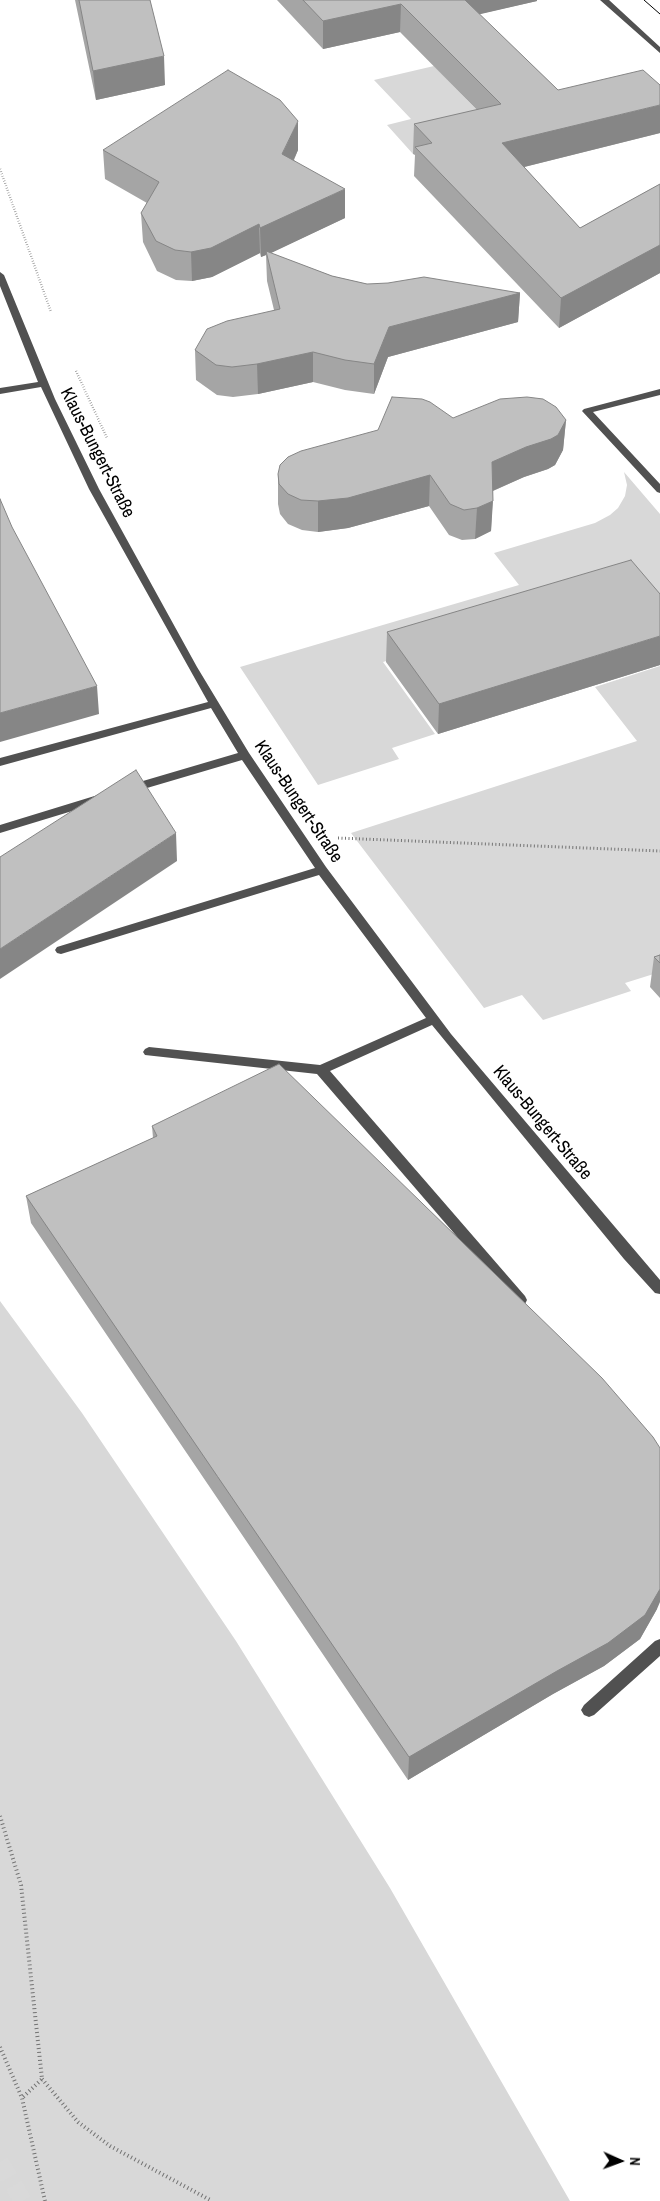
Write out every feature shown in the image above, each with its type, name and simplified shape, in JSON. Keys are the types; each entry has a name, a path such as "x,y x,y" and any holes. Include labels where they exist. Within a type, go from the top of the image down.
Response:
{"street":[{"path":"604,0 660,51"},
{"name":"Klaus-Bungert-Straße","path":"0,275 43,384 104,508 244,754 322,870 434,1019 623,1248 660,1289"},
{"path":"0,391 43,384"},
{"path":"660,392 587,412 660,490"},
{"path":"0,762 214,704"},
{"path":"0,829 244,754"},
{"path":"61,950 322,870"},
{"path":"149,1052 321,1070 434,1019"},
{"path":"321,1070 530,1312"},
{"path":"589,1710 660,1646"}],"path":[{"path":"0,169 54,318"},
{"path":"72,363 108,440"},
{"path":"304,844 328,837 660,851"},
{"path":"0,1816 21,1885 42,2079 78,2122 110,2146 212,2201"},
{"path":"0,2047 22,2098 45,2201"},
{"path":"22,2098 42,2079"}],"shaded area":[{"path":"434,66 499,133 413,154 387,125 411,119 374,80"},
{"path":"624,472 660,514 660,627 627,588 383,662 435,734 392,748 399,759 318,785 240,667 519,585 494,553 595,523 610,515 618,508 625,496 627,485"},
{"path":"660,666 660,972 625,983 631,991 543,1020 522,995 484,1008 351,833 637,741 595,687"},
{"path":"0,1301 82,1413 236,1641 390,1888 570,2201 0,2201"}],"building":[{"path":"79,0 150,0 164,56 93,71"},
{"path":"303,0 465,0 558,90 643,70 660,85 660,105 502,143 580,228 660,184 660,245 561,298 415,147 432,143 414,124 501,104 401,4 323,21"},
{"path":"228,70 280,100 298,121 282,154 345,189 260,228 259,224 211,248 191,252 175,250 156,241 141,213 159,182 103,150"},
{"path":"266,251 332,276 367,284 388,283 424,277 520,293 389,327 374,364 345,360 313,352 257,364 232,367 216,365 195,350 207,329 227,321 280,309"},
{"path":"392,397 422,399 430,402 453,418 500,399 527,397 543,399 556,407 566,420 558,435 551,439 526,447 492,462 493,501 477,508 464,510 450,504 430,475 348,498 318,501 301,500 288,494 279,484 278,474 280,465 288,457 301,451 378,430"},
{"path":"0,499 12,527 97,686 0,713"},
{"path":"631,560 660,594 660,636 439,704 387,632"},
{"path":"136,770 176,833 0,949 0,857"},
{"path":"660,955 660,963 654,957"},
{"path":"279,1064 602,1378 653,1437 660,1448 660,1589 645,1615 608,1643 409,1757 26,1196 157,1136 152,1126"}],"tunnel":[{"path":"0,2162 23,2201"}],"tram line":[{"path":"644,0 660,14"}]}
